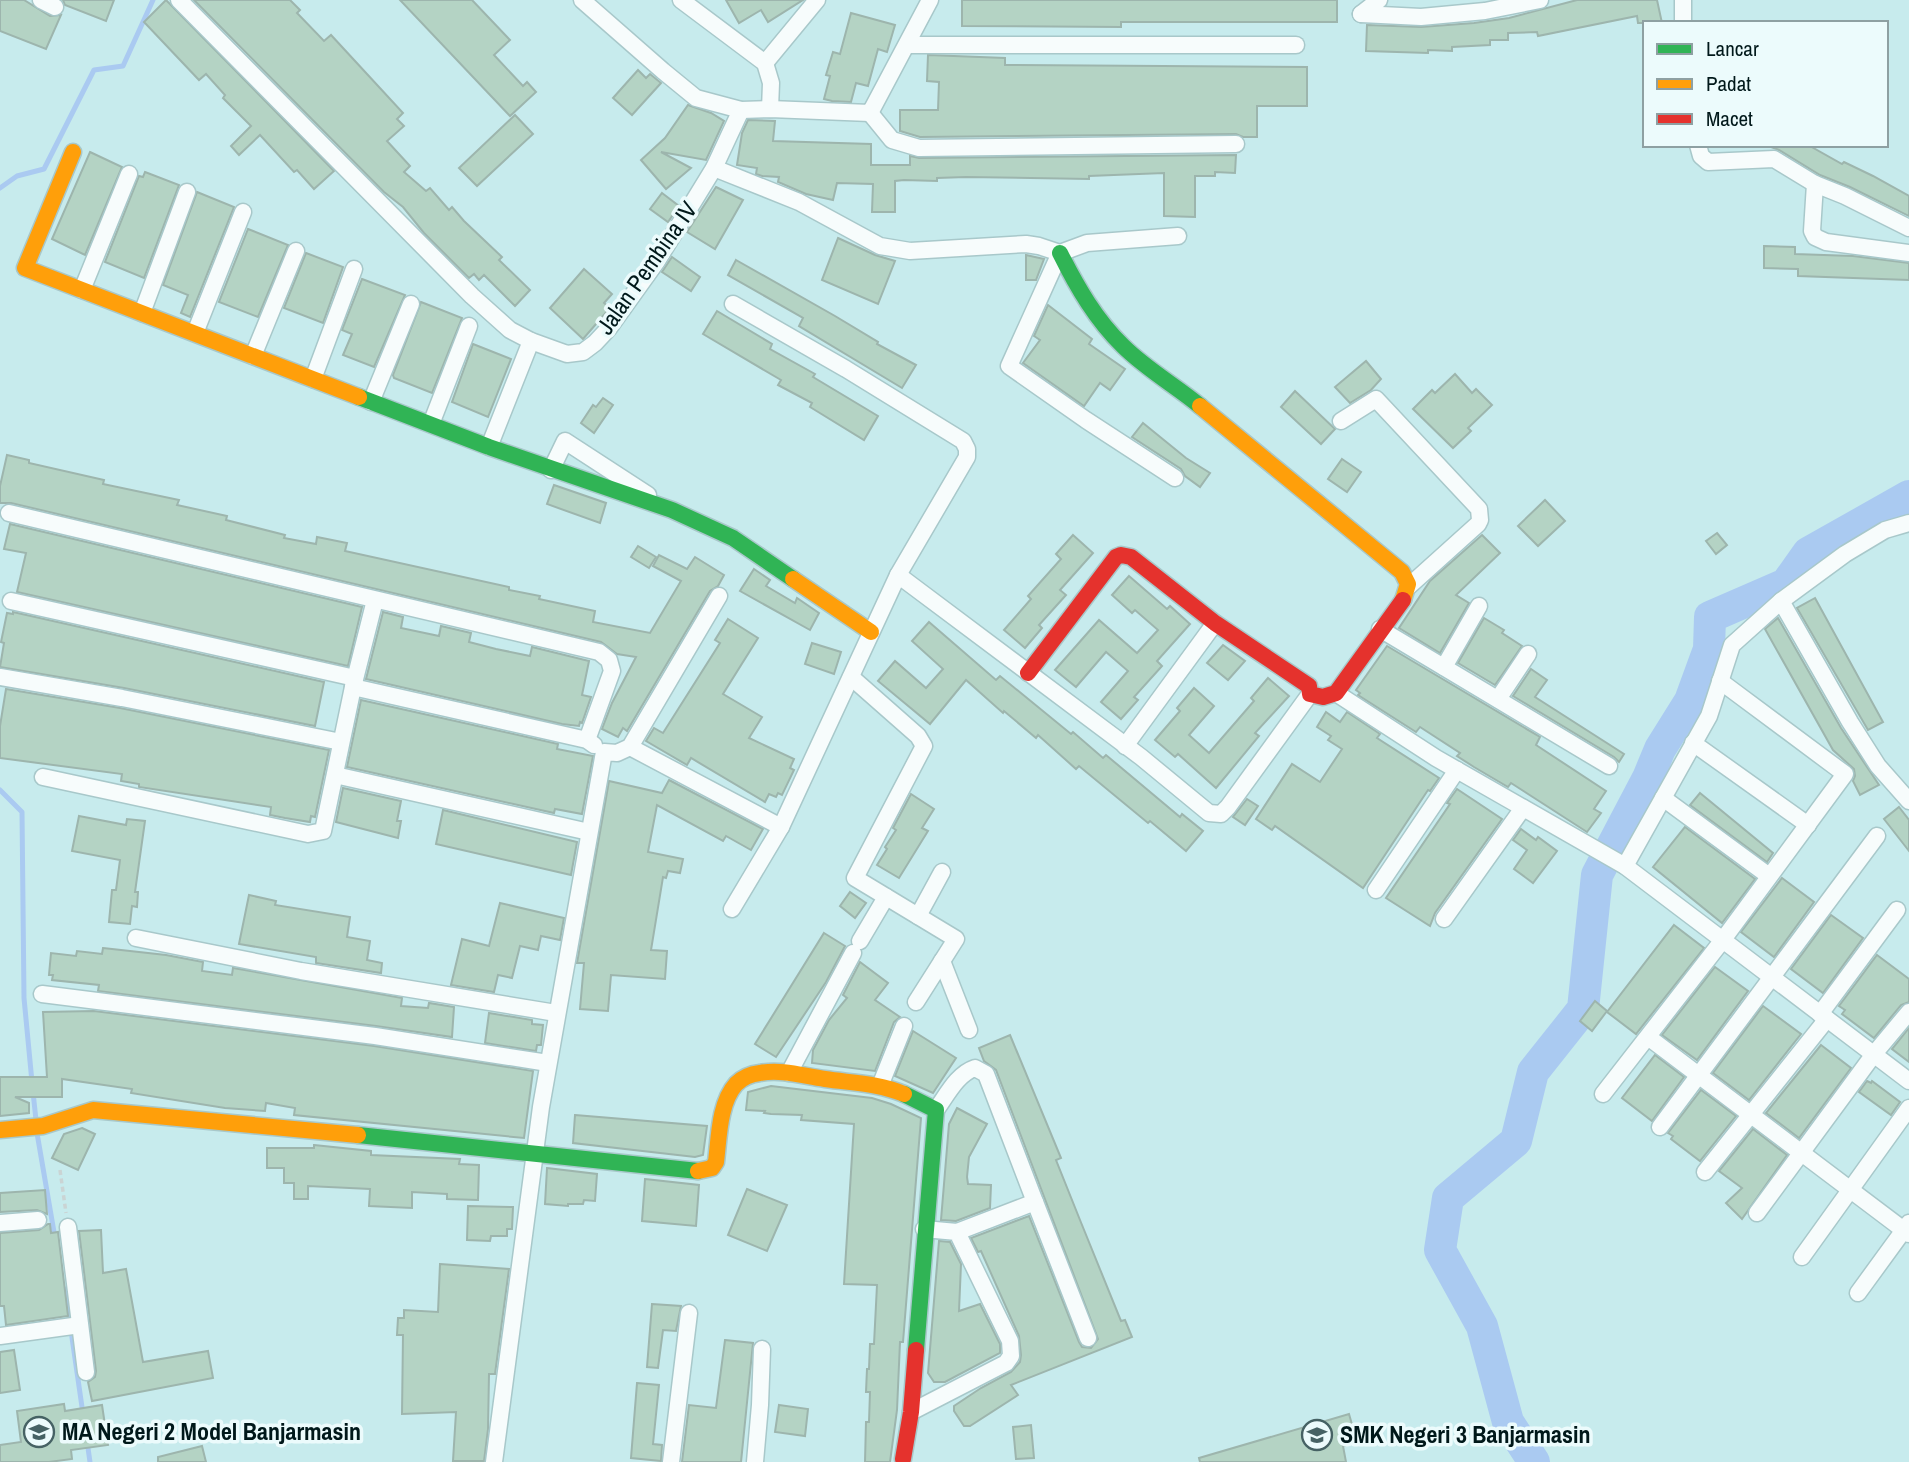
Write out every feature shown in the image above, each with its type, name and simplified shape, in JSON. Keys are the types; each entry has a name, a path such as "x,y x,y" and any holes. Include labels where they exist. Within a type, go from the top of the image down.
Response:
{"street":[{"name":"Jalan Pembina IV","path":"179,0 472,296 510,330 567,354 583,352 595,343 609,328 657,261 714,167 741,110"},
{"path":"582,0 696,97 741,110 870,113 892,140 919,148 1236,144"},
{"path":"681,0 765,63 771,83 770,109"},
{"path":"765,63 817,0"},
{"path":"870,113 930,0"},
{"path":"1379,0 1361,14 1421,18 1485,11 1540,0"},
{"path":"1463,0 1485,11"},
{"path":"1683,0 1683,21"},
{"path":"907,45 1296,46"},
{"path":"1699,147 1701,156 1708,162 1774,159 1815,184 1909,228"},
{"path":"73,152 24,268 489,447 673,510 733,538 871,632"},
{"path":"714,167 799,202 880,246 910,251 1026,244 1060,253 1087,243 1178,236"},
{"path":"82,290 130,174"},
{"path":"1815,184 1812,231 1815,237 1826,242 1909,253"},
{"path":"142,313 187,192"},
{"path":"195,333 243,212"},
{"path":"253,356 296,251"},
{"path":"1060,253 1009,366 1175,478"},
{"path":"1060,253 1091,309 1124,346 1402,572 1408,580 1404,598 1336,693 1325,697 1310,694"},
{"path":"313,379 354,269"},
{"path":"371,402 411,304"},
{"path":"732,909 781,827 898,575 965,463 967,449 963,442 846,369 733,304"},
{"path":"430,424 469,326"},
{"path":"489,447 531,341"},
{"path":"1341,421 1376,398 1479,509 1478,524 1408,587"},
{"path":"551,470 565,442 673,510"},
{"path":"9,513 599,652 606,656 612,665 612,671 587,740"},
{"path":"1619,863 1663,798 1709,716 1732,645 1781,601 1845,554 1885,530 1909,523"},
{"path":"898,575 1028,673 1125,746 1209,813 1221,814 1310,694 1309,686 1215,623 1131,557 1121,555 1116,557 1028,673"},
{"path":"11,601 587,740 604,752 617,753 630,747 719,596"},
{"path":"43,777 308,834 323,831 374,600"},
{"path":"1781,601 1878,766 1909,800"},
{"path":"1444,667 1479,606"},
{"path":"1125,746 1215,623"},
{"path":"1380,629 1609,766"},
{"path":"1498,699 1528,654"},
{"path":"0,677 122,698 341,743"},
{"path":"851,677 921,738 924,746 855,878 956,939 916,1002"},
{"path":"1603,1094 1722,942 1845,774 1720,681"},
{"path":"1336,693 1457,770 1619,863 1909,1081"},
{"path":"1693,743 1808,825"},
{"path":"630,747 781,827"},
{"path":"494,1462 548,1063 604,752"},
{"path":"1376,890 1457,770"},
{"path":"335,775 589,832"},
{"path":"1663,798 1769,876"},
{"path":"1444,919 1523,808"},
{"path":"1660,1127 1877,836"},
{"path":"918,916 942,872"},
{"path":"789,1073 856,947 886,897"},
{"path":"1705,1172 1823,1016 1897,910"},
{"path":"136,938 301,971 556,1013"},
{"path":"942,961 969,1030"},
{"path":"41,994 375,1036 548,1063"},
{"path":"1757,1213 1874,1054 1909,1012"},
{"path":"880,1086 904,1026"},
{"path":"1648,1037 1850,1190 1907,1229 1858,1293"},
{"path":"904,1459 911,1412 924,1229 936,1110 968,1070 975,1068 986,1074 1088,1338"},
{"path":"0,1130 36,1127 81,1113 102,1111 535,1152 696,1171 708,1170 716,1162 728,1099 734,1086 750,1075 789,1073 880,1086 902,1093 936,1110"},
{"path":"1802,1257 1909,1108"},
{"path":"924,1229 957,1232 1035,1202"},
{"path":"0,1223 38,1220"},
{"path":"68,1227 72,1326 86,1372"},
{"path":"911,1412 1006,1363 1011,1356 1010,1341 957,1232"},
{"path":"671,1462 690,1312"},
{"path":"0,1336 72,1326"},
{"path":"755,1462 762,1349"}],"path":[{"path":"60,1170 68,1227"}],"building":[{"path":"0,0 24,0 50,16 61,15 46,49 0,31"},
{"path":"63,0 114,0 106,21 65,5"},
{"path":"166,0 334,171 314,189 297,170 294,172 260,135 239,155 231,146 251,126 223,98 225,95 206,74 199,80 144,22"},
{"path":"194,0 290,0 300,10 297,13 324,41 331,35 403,113 397,119 404,126 387,141 410,166 404,172 426,191 430,188 449,210 452,207 502,257 499,260 530,290 515,306 484,275 479,280 474,274 469,278 424,233 403,207 384,192"},
{"path":"400,0 472,0 510,40 494,55 523,86 527,82 536,92 510,116"},
{"path":"726,0 803,0 768,22 761,10 739,23"},
{"path":"962,0 1337,0 1337,22 1121,22 1121,27 962,26"},
{"path":"1577,0 1657,0 1662,21 1638,23 1637,16 1538,36 1537,32 1508,33 1508,40 1490,40 1490,45 1452,47 1452,51 1366,51 1367,25 1421,27 1509,18"},
{"path":"851,13 895,25 887,52 878,49 868,86 856,83 851,102 824,99 830,76 826,75 833,52 840,54"},
{"path":"928,55 1005,58 1005,65 1307,67 1307,106 1257,106 1257,137 1236,134 920,137 900,131 900,110 938,110 939,82 927,81"},
{"path":"638,70 646,78 650,74 661,83 632,115 613,98"},
{"path":"688,105 724,121 706,160 661,152 691,168 666,189 641,160 665,138"},
{"path":"515,115 533,134 477,186 459,168"},
{"path":"748,120 775,121 773,141 871,144 871,165 910,165 910,156 1236,155 1235,173 1215,172 1215,176 1195,176 1195,217 1164,216 1164,173 1089,176 1089,179 966,177 937,178 937,181 895,181 895,212 872,212 873,184 837,183 833,200 806,194 778,182 779,177 756,174 757,168 737,165 742,133"},
{"path":"1771,147 1812,147 1842,164 1844,162 1873,176 1909,196 1909,216 1820,175"},
{"path":"90,152 122,167 85,255 52,239"},
{"path":"145,172 179,185 144,278 105,262 139,176 143,177"},
{"path":"716,187 743,200 715,249 687,232"},
{"path":"197,192 234,207 190,317 181,313 188,295 163,285"},
{"path":"662,193 679,206 668,222 650,209"},
{"path":"248,229 288,245 258,317 219,302"},
{"path":"838,238 895,261 878,304 822,280"},
{"path":"1764,246 1795,247 1795,254 1853,256 1909,263 1909,280 1798,276 1798,269 1764,268"},
{"path":"306,253 343,267 323,323 284,308"},
{"path":"1026,255 1044,259 1036,280 1026,280"},
{"path":"672,257 700,277 691,291 662,272"},
{"path":"736,260 916,365 902,388 799,326 803,318 728,275"},
{"path":"584,269 612,294 604,303 610,308 583,339 550,308"},
{"path":"362,279 405,295 374,367 343,355 352,334 342,330"},
{"path":"421,302 462,318 432,393 394,378 393,375"},
{"path":"1048,305 1092,339 1089,344 1125,369 1110,390 1100,383 1084,406 1023,363 1040,340 1034,336"},
{"path":"717,311 772,344 770,349 815,374 813,377 878,416 864,440 810,407 812,403 778,385 781,380 703,334"},
{"path":"473,344 511,359 488,417 452,402"},
{"path":"1366,361 1381,379 1371,390 1350,403 1335,387"},
{"path":"1455,374 1472,393 1476,389 1492,405 1468,428 1471,431 1453,448 1413,409 1432,390 1435,393"},
{"path":"1295,391 1335,429 1321,444 1281,407"},
{"path":"603,398 613,405 594,433 581,423 593,405 596,407"},
{"path":"1143,423 1186,458 1210,473 1200,487 1185,476 1181,469 1132,437"},
{"path":"7,455 29,460 29,463 104,480 103,484 179,500 177,505 227,516 226,520 285,535 284,538 316,544 317,537 347,543 345,551 509,587 509,590 540,596 539,599 595,611 593,622 650,633 681,581 653,566 659,555 687,569 695,557 724,575 718,586 710,591 627,731 623,728 618,737 602,729 636,657 617,654 601,642 11,503 0,503 0,486"},
{"path":"1342,459 1361,472 1347,492 1328,479"},
{"path":"554,485 606,503 600,523 547,504"},
{"path":"1545,500 1565,521 1538,546 1518,526"},
{"path":"10,524 362,607 348,666 17,592 26,553 4,549"},
{"path":"1717,533 1727,545 1716,554 1706,541"},
{"path":"1073,535 1093,553 1060,590 1066,595 1039,625 1042,628 1025,648 1004,630 1031,599 1028,596 1061,559 1056,554"},
{"path":"1482,535 1500,553 1456,595 1469,603 1440,653 1399,628 1430,581"},
{"path":"638,546 656,557 649,568 631,557"},
{"path":"754,569 770,580 766,586 795,603 797,598 819,613 810,630 740,591"},
{"path":"1129,576 1167,609 1170,606 1190,624 1157,661 1162,666 1134,697 1138,700 1121,719 1101,702 1128,671 1106,652 1076,687 1055,670 1099,620 1137,653 1158,630 1135,610 1132,613 1112,595"},
{"path":"1815,598 1883,722 1868,730 1797,608"},
{"path":"13,612 324,682 315,726 124,688 0,667 4,643 1,642 7,613"},
{"path":"383,612 403,617 401,628 439,636 441,626 471,633 469,642 496,649 530,656 532,647 589,661 582,695 591,697 582,723 580,722 579,726 562,724 366,679"},
{"path":"1484,618 1504,630 1502,633 1522,646 1495,685 1458,663"},
{"path":"1778,618 1841,728 1879,785 1860,795 1853,781 1854,769 1833,750 1765,629"},
{"path":"728,619 758,638 723,694 762,717 749,738 794,759 790,768 794,770 782,795 778,793 776,797 769,794 765,802 691,758 687,765 646,741 654,728 663,733 720,643 715,640"},
{"path":"929,622 996,680 1000,676 1071,734 1073,732 1103,758 1106,755 1180,817 1182,814 1203,831 1186,851 1079,766 1076,769 1038,735 1036,738 1004,711 1003,713 966,680 930,724 878,681 895,661 926,688 943,669 912,641"},
{"path":"812,643 841,652 834,674 805,664"},
{"path":"1223,645 1245,661 1228,680 1207,663"},
{"path":"1387,646 1540,737 1536,745 1606,791 1594,809 1601,813 1587,832 1511,783 1508,787 1474,767 1457,756 1460,753 1420,727 1416,732 1358,695 1360,693 1356,690"},
{"path":"1531,669 1547,680 1535,697 1624,754 1619,762 1513,696"},
{"path":"1268,678 1289,696 1255,733 1259,736 1216,788 1178,754 1175,757 1155,740 1180,711 1177,708 1194,688 1214,706 1189,735 1209,753 1254,701 1251,698"},
{"path":"6,689 120,708 329,750 315,817 311,816 310,822 285,818 270,815 271,807 139,787 139,784 121,781 122,774 0,758 0,726"},
{"path":"361,700 558,744 557,749 593,756 582,814 555,809 554,813 347,767"},
{"path":"1326,712 1340,722 1347,712 1380,734 1377,738 1439,778 1430,791 1428,790 1363,888 1275,826 1272,830 1256,819 1292,764 1320,782 1342,749 1328,740 1331,736 1317,727"},
{"path":"669,780 763,829 751,850 726,836 723,841 657,805 648,852 683,859 680,873 668,871 666,878 663,877 651,950 667,951 665,979 611,975 608,1011 580,1009 584,963 577,963 609,781 662,793"},
{"path":"343,788 401,801 397,821 401,821 398,838 336,822"},
{"path":"1457,789 1502,819 1435,913 1430,926 1386,898 1450,804 1447,803"},
{"path":"1700,793 1773,853 1767,862 1690,805"},
{"path":"911,794 934,809 922,828 928,831 899,878 877,865 887,849 885,847 896,830 893,828"},
{"path":"1247,799 1258,806 1245,825 1233,817"},
{"path":"1899,807 1909,820 1909,851 1884,819"},
{"path":"443,810 577,842 571,875 436,844"},
{"path":"79,816 126,825 127,819 145,821 135,892 138,892 137,907 132,906 130,924 109,922 112,890 116,890 120,860 72,851"},
{"path":"1685,827 1755,879 1722,923 1653,867"},
{"path":"1521,829 1557,851 1533,883 1514,869 1527,850 1513,840"},
{"path":"1782,878 1814,902 1774,957 1741,932"},
{"path":"850,892 866,903 855,918 840,906"},
{"path":"249,895 276,901 275,905 350,917 347,937 370,941 367,960 382,963 381,973 316,963 316,957 239,944"},
{"path":"500,903 564,918 560,940 541,936 538,950 520,946 512,978 498,975 494,992 451,985 462,939 489,946"},
{"path":"1831,915 1863,938 1823,993 1791,969"},
{"path":"1674,925 1704,948 1636,1034 1607,1012"},
{"path":"824,933 845,946 826,982 776,1057 755,1044"},
{"path":"103,948 203,962 202,971 232,975 233,968 402,998 401,1006 428,1008 429,1003 454,1007 452,1037 98,991 99,985 52,980 53,975 49,975 51,953 76,956 77,951 102,954"},
{"path":"1877,955 1909,979 1909,1002 1901,1005 1874,1038 1842,1014 1845,1010 1839,1006"},
{"path":"860,962 888,983 875,1000 900,1017 894,1022 875,1071 812,1063 813,1050 829,1020 847,998 843,995"},
{"path":"1715,967 1748,991 1697,1060 1662,1035"},
{"path":"1595,1001 1607,1011 1592,1031 1580,1021"},
{"path":"1763,1006 1801,1034 1749,1100 1713,1073"},
{"path":"94,1011 374,1046 533,1071 524,1138 294,1115 295,1108 266,1103 265,1111 225,1108 131,1093 132,1089 62,1079 62,1097 15,1097 29,1103 29,1113 0,1116 0,1077 47,1077 43,1012"},
{"path":"489,1013 532,1020 532,1024 543,1025 541,1045 537,1045 536,1051 485,1043"},
{"path":"1909,1028 1909,1062 1892,1049"},
{"path":"913,1031 956,1058 933,1093 895,1076"},
{"path":"1010,1035 1061,1158 1056,1160 1080,1220 1121,1321 1125,1320 1132,1337 1011,1385 1018,1395 970,1426 964,1426 954,1411 954,1406 1011,1372 1020,1362 1021,1355 1019,1336 981,1251 978,1252 971,1238 1029,1216 1079,1342 1082,1347 1091,1348 1098,1339 996,1070 984,1061 979,1048"},
{"path":"1821,1045 1851,1068 1799,1138 1766,1113"},
{"path":"1655,1055 1684,1077 1652,1121 1622,1098"},
{"path":"1867,1081 1872,1081 1900,1102 1891,1115 1859,1092"},
{"path":"771,1086 872,1098 921,1118 903,1342 900,1342 897,1410 890,1462 865,1462 870,1392 866,1392 867,1369 870,1344 874,1344 877,1285 844,1284 854,1124 801,1120 802,1115 746,1110 748,1092"},
{"path":"1701,1090 1736,1116 1700,1161 1671,1139 1673,1136 1668,1133"},
{"path":"957,1108 987,1124 969,1157 967,1177 968,1184 991,1185 990,1208 956,1221 941,1220 949,1124"},
{"path":"575,1115 707,1126 703,1155 695,1157 573,1143"},
{"path":"82,1128 95,1134 78,1170 52,1158 64,1134"},
{"path":"1753,1129 1787,1155 1742,1219 1726,1203 1742,1188 1719,1171"},
{"path":"314,1145 371,1151 371,1155 460,1159 459,1164 479,1165 478,1200 447,1199 447,1194 412,1192 412,1208 369,1206 370,1189 308,1186 308,1199 294,1199 294,1183 284,1183 284,1168 267,1168 267,1148 314,1148"},
{"path":"547,1168 597,1174 595,1201 584,1200 583,1204 568,1206 545,1204"},
{"path":"645,1179 699,1185 696,1226 642,1221"},
{"path":"747,1189 787,1205 767,1251 728,1235"},
{"path":"45,1190 47,1214 37,1210 0,1212 0,1193"},
{"path":"468,1206 513,1207 512,1229 507,1229 507,1236 491,1236 490,1241 467,1240"},
{"path":"48,1224 51,1233 58,1232 68,1316 6,1325 4,1306 0,1306 0,1233 39,1230"},
{"path":"101,1230 103,1273 126,1269 143,1362 208,1351 213,1378 92,1401 88,1382 95,1377 96,1371 79,1231"},
{"path":"939,1241 950,1242 961,1264 959,1311 980,1304 1000,1344 1000,1353 945,1382 934,1382 928,1373"},
{"path":"440,1264 509,1269 495,1374 489,1374 488,1429 484,1461 453,1461 456,1412 402,1414 403,1335 397,1335 398,1318 404,1318 404,1310 438,1312"},
{"path":"652,1304 681,1306 676,1331 663,1330 658,1368 647,1367"},
{"path":"725,1340 753,1343 741,1462 682,1462 689,1405 716,1408"},
{"path":"14,1350 20,1390 0,1393 0,1352"},
{"path":"637,1383 659,1385 653,1444 662,1445 661,1461 631,1458"},
{"name":"MA Negeri 2 Model Banjarmasin","path":"64,1404 65,1411 102,1405 108,1445 71,1450 72,1459 0,1462 0,1445 21,1442 17,1411"},
{"path":"779,1405 808,1409 805,1436 775,1432"},
{"name":"SMK Negeri 3 Banjarmasin","path":"1349,1414 1357,1442 1343,1446 1346,1462 1200,1462 1199,1458"},
{"path":"1031,1425 1034,1458 1016,1459 1013,1427"},
{"path":"202,1446 206,1462 158,1462 158,1457"}],"waterway":[{"path":"0,188 17,176 44,169 94,70 123,66 153,0"},
{"path":"1534,1462 1508,1422 1482,1326 1440,1250 1448,1198 1516,1141 1533,1072 1583,1009 1597,875 1648,778 1660,749 1690,701 1709,649 1710,617 1786,584 1808,553 1909,496"},
{"path":"0,790 22,812 24,998 32,1082"},
{"path":"33,1092 36,1120"},
{"path":"37,1133 55,1238"},
{"path":"65,1289 83,1414"},
{"path":"87,1441 90,1462"}],"traffic: fast":[{"path":"1060,253 1088,302 1113,336 1141,362 1200,406"},
{"path":"359,397 489,447 672,510 733,538 793,579"},
{"path":"904,1094 936,1110 916,1350"},
{"path":"358,1135 698,1171"}],"traffic: slow":[{"path":"73,152 25,268 359,397"},
{"path":"1200,406 1402,572 1408,584 1403,600"},
{"path":"793,579 871,632"},
{"path":"698,1171 712,1168 716,1162 726,1101 736,1084 750,1075 784,1072 875,1085 904,1094"},
{"path":"0,1130 43,1126 93,1110 358,1135"}],"traffic: jam":[{"path":"1028,673 1116,557 1121,555 1131,557 1215,623 1309,686 1310,694 1323,697 1336,693 1403,600"},
{"path":"903,1459 911,1412 916,1350"}],"place":[{"name":"MA Negeri 2 Model Banjarmasin","path":"39,1432"},
{"name":"SMK Negeri 3 Banjarmasin","path":"1317,1435"}]}
